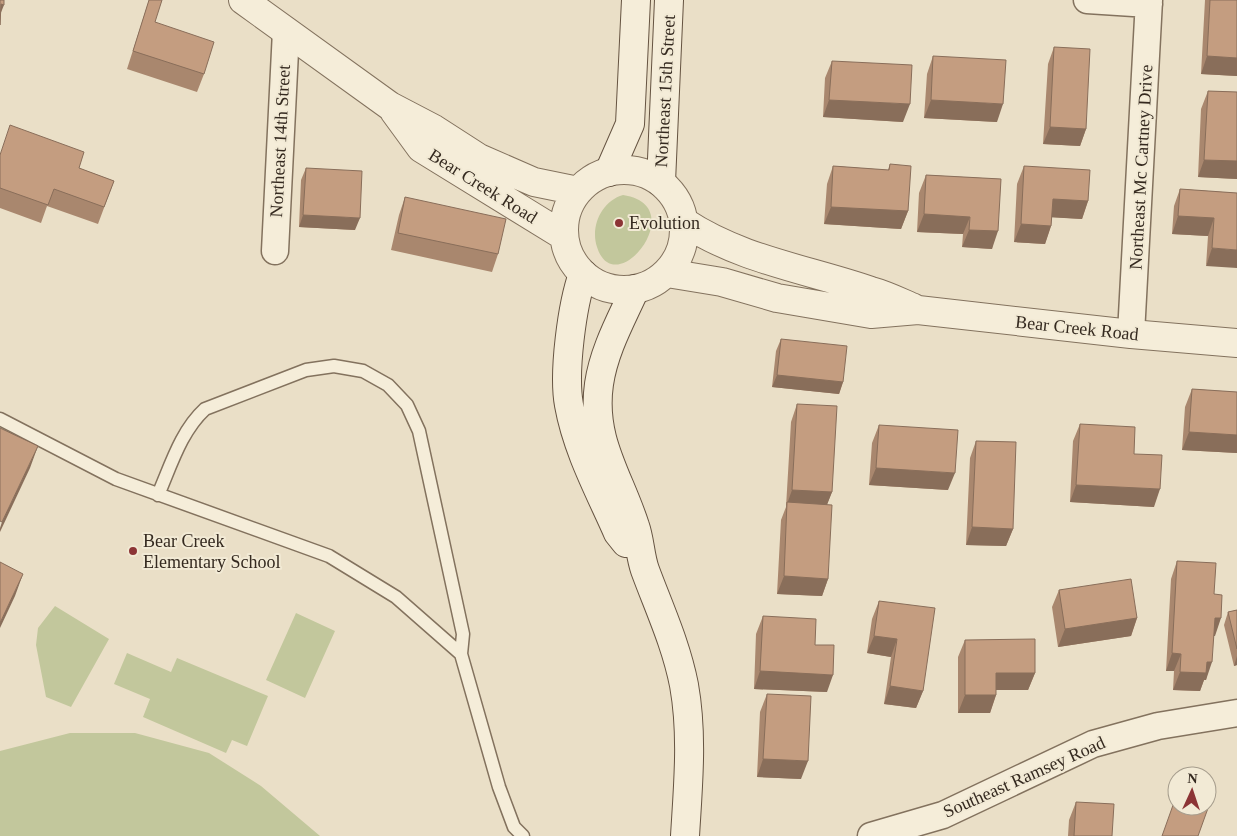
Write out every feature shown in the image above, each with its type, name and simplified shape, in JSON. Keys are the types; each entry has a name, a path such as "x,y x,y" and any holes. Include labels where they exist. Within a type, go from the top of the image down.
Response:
{"street":[{"name":"Bear Creek Road","path":"243,0 390,106 434,129 479,158 534,182 578,191"},
{"name":"Northeast 15th Street","path":"609,172 630,124 636,0"},
{"name":"Northeast 15th Street","path":"662,182 669,0"},
{"path":"1087,0 1149,2"},
{"name":"Northeast Mc Cartney Drive","path":"1131,334 1149,2"},
{"name":"Northeast 14th Street","path":"275,251 286,31"},
{"name":"Bear Creek Road","path":"390,106 421,148 564,236"},
{"path":"627,170 643,173 662,182 679,206 684,222 684,240 678,258 667,272 652,283 636,289 616,290 598,284 583,274 567,250 564,236 565,220 570,204 578,191 593,178 609,172 627,170"},
{"name":"Bear Creek Road","path":"684,222 734,250 785,267 872,291 918,310"},
{"name":"Bear Creek Road","path":"667,272 722,282 777,298 871,314 918,310 1131,334 1237,343"},
{"path":"583,274 577,291 572,327 568,384 569,405 582,451 618,533 644,568"},
{"path":"636,289 612,335 599,384 599,421 603,448 636,526 644,568 668,625 684,685 690,734 685,836"},
{"name":"Southeast Ramsey Road","path":"871,836 943,815 1093,744 1158,726 1237,713"}],"lane":[{"path":"158,495 184,434 193,420 206,409 306,370 334,366 363,371 388,385 407,405 420,431 463,634 461,654 499,787 514,827 523,836"},
{"path":"0,419 116,479 329,556 396,597 461,654"}],"green space":[{"path":"623,195 643,202 651,215 650,231 643,246 632,258 618,264 606,262 597,247 595,231 604,209 609,203"},
{"path":"55,606 109,639 71,707 46,697 36,645 38,628"},
{"path":"296,613 335,631 305,698 266,680"},
{"path":"127,653 171,672 177,658 268,696 247,746 232,740 226,753 143,717 150,699 114,684"},
{"path":"70,733 135,733 209,753 261,786 320,836 0,836 0,751"}],"building":[{"path":"0,0 4,0 4,5 1,4 0,25"},
{"path":"149,0 162,0 155,22 214,42 204,74 133,51"},
{"path":"1210,0 1237,0 1237,58 1207,56"},
{"path":"1054,47 1090,49 1086,129 1050,127"},
{"path":"933,56 1006,60 1003,104 931,100"},
{"path":"832,61 912,65 910,104 829,100"},
{"path":"1208,91 1237,92 1237,161 1204,160"},
{"path":"10,125 84,152 79,168 114,181 104,207 54,189 48,205 0,188 0,155"},
{"path":"890,164 911,166 908,211 831,207 833,166 889,170"},
{"path":"1024,166 1090,170 1088,201 1053,199 1051,226 1021,224"},
{"path":"306,168 362,171 360,218 303,215"},
{"path":"926,175 1001,179 998,231 969,230 970,217 924,214"},
{"path":"1180,189 1237,193 1237,250 1212,248 1214,218 1178,216"},
{"path":"405,197 506,219 498,254 398,233"},
{"path":"781,339 847,346 843,382 777,375"},
{"path":"1192,389 1237,392 1237,435 1189,432"},
{"path":"797,404 837,406 832,492 792,490"},
{"path":"1080,424 1135,427 1134,454 1162,455 1160,489 1076,485"},
{"path":"879,425 958,430 955,473 876,468"},
{"path":"0,428 38,446 2,522 0,521"},
{"path":"976,441 1016,442 1013,529 972,527"},
{"path":"787,502 832,505 828,579 784,576"},
{"path":"1177,561 1216,563 1214,594 1222,595 1221,618 1215,618 1212,662 1207,662 1206,673 1180,672 1181,654 1172,653"},
{"path":"0,562 23,574 0,623"},
{"path":"1131,579 1137,618 1065,629 1059,590"},
{"path":"879,601 935,608 923,691 890,686 897,639 874,636"},
{"path":"1237,610 1237,649 1228,612"},
{"path":"763,616 816,619 815,645 834,645 833,675 760,671"},
{"path":"1035,639 1035,673 996,673 996,695 965,695 965,640"},
{"path":"767,694 811,696 808,761 763,759"},
{"path":"1076,802 1114,804 1112,836 1074,836"},
{"path":"1169,816 1205,816 1198,836 1162,836"}],"place":[{"name":"Evolution","path":"619,223"},
{"name":"Bear Creek Elementary School","path":"133,551"}]}
